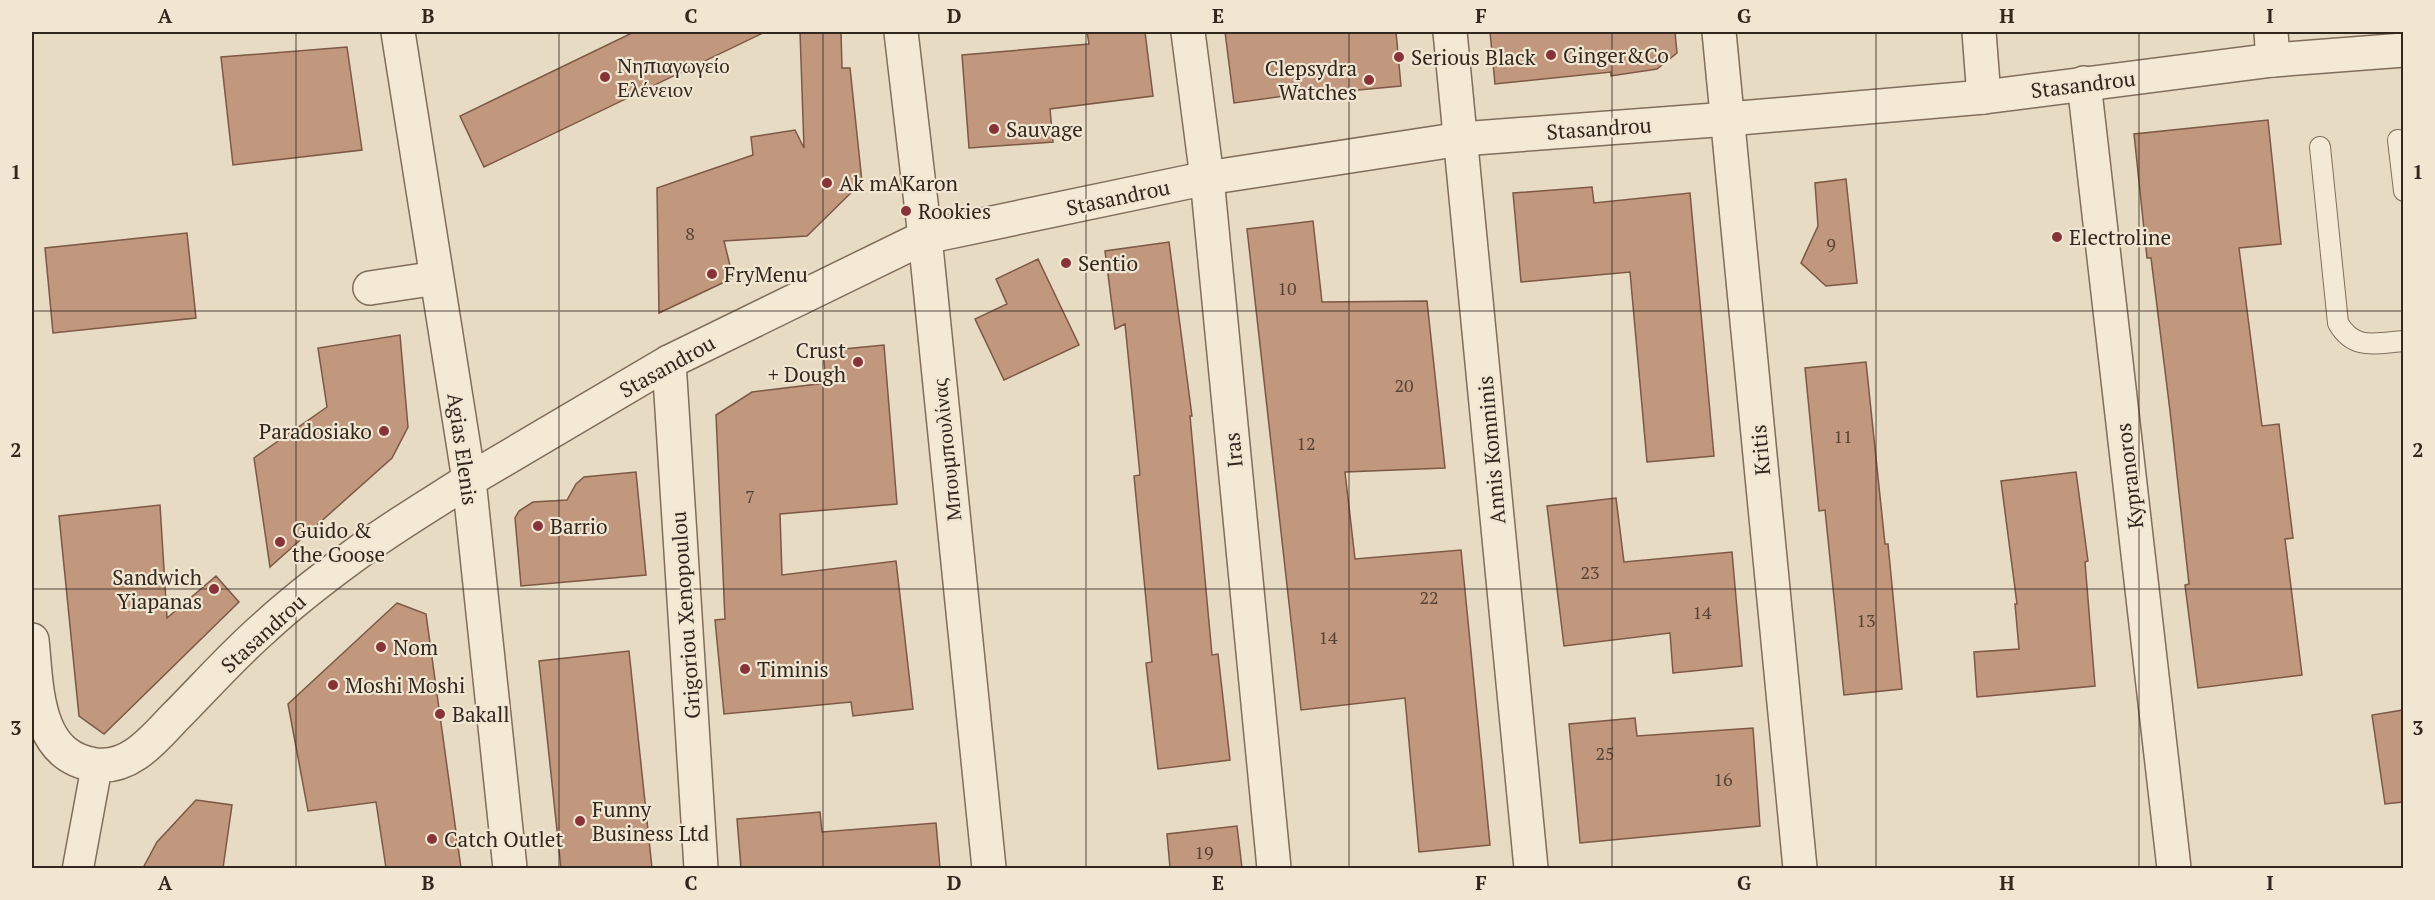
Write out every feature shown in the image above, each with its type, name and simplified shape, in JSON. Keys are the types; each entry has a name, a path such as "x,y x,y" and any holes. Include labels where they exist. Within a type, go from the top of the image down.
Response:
{"street":[{"name":"Agias Elenis","path":"398,32 469,480 510,868"},
{"name":"Μπουμπουλίνας","path":"902,32 925,237 988,868"},
{"name":"Iras","path":"1188,32 1207,178 1274,868"},
{"name":"Annis Komninis","path":"1450,32 1531,868"},
{"name":"Kritis","path":"1719,32 1793,868"},
{"path":"1979,32 1984,97"},
{"name":"Stasandrou","path":"97,765 130,759 264,628 352,556 469,480 669,362 925,237 1207,178 1461,139 1984,97 2084,83 2272,46 2403,51"},
{"name":"Kypranoros","path":"2084,83 2174,868"},
{"path":"370,288 437,278"},
{"name":"Grigoriou Xenopoulou","path":"669,362 701,868"},
{"path":"32,640 37,688 45,728 54,742 67,754 97,765 78,868"}],"lane":[{"path":"2398,140 2403,190"},
{"path":"2320,147 2338,323 2345,335 2364,344 2403,341"}],"building":[{"name":"Νηπιαγωγείο Ελένειον","path":"634,32 765,32 484,167 460,116"},
{"path":"800,32 841,32 842,68 850,68 862,182 807,236 724,241 733,278 659,313 657,188 753,155 751,137 795,130 804,148"},
{"path":"1087,32 1145,32 1153,96 1050,109 1053,142 969,148 962,55 1089,44"},
{"path":"1225,32 1396,32 1401,86 1337,92 1336,89 1234,103"},
{"path":"1490,32 1675,32 1677,53 1657,69 1611,76 1611,72 1495,84"},
{"path":"347,47 362,150 233,165 221,57"},
{"path":"2268,120 2281,244 2239,248 2262,426 2279,424 2293,538 2285,539 2302,675 2198,688 2185,585 2189,584 2170,411 2151,258 2147,258 2134,134"},
{"path":"1846,179 1857,283 1826,286 1801,263 1818,226 1815,183"},
{"path":"1592,187 1594,203 1690,193 1714,456 1647,462 1630,272 1521,282 1513,193"},
{"path":"1313,221 1322,302 1427,301 1445,468 1345,472 1355,559 1461,550 1490,845 1419,852 1405,698 1301,710 1247,229"},
{"path":"187,233 196,318 53,333 45,248"},
{"path":"1169,242 1192,416 1190,416 1212,655 1218,654 1230,760 1158,769 1146,663 1152,662 1134,476 1140,475 1125,324 1115,329 1105,251"},
{"path":"1038,259 1079,345 1004,380 975,319 1007,304 996,279"},
{"path":"400,335 408,427 392,458 270,567 254,458 327,407 318,348"},
{"path":"884,345 897,504 780,514 782,575 896,561 913,709 853,716 851,702 724,714 715,620 725,619 716,415 752,392 826,383 823,351"},
{"path":"1866,362 1885,544 1888,544 1902,689 1844,695 1825,510 1819,511 1805,368"},
{"path":"636,472 646,575 521,586 515,518 519,511 533,502 567,500 576,484 584,477"},
{"path":"2076,472 2088,561 2085,562 2095,686 1977,697 1974,652 2019,649 2015,604 2017,604 2001,481"},
{"path":"1616,498 1624,562 1732,552 1742,666 1673,673 1670,633 1564,646 1547,506"},
{"path":"160,505 167,618 216,576 239,602 104,734 79,716 59,516"},
{"path":"397,603 426,614 461,868 386,868 376,802 308,811 288,704"},
{"path":"629,651 652,868 561,868 539,661"},
{"path":"2403,710 2403,802 2385,804 2372,715"},
{"path":"1635,718 1637,736 1753,728 1760,826 1580,843 1569,724"},
{"path":"196,800 232,805 223,868 143,868 157,842"},
{"path":"820,812 822,832 936,823 940,868 741,868 737,819"},
{"path":"1237,826 1242,868 1170,868 1167,834"}],"place":[{"name":"Ginger&Co","path":"1551,55"},
{"name":"Serious Black","path":"1399,57"},
{"name":"Νηπιαγωγείο Ελένειον","path":"605,77"},
{"name":"Clepsydra Watches","path":"1369,80"},
{"name":"Sauvage","path":"994,129"},
{"name":"Ak mAKaron","path":"827,183"},
{"name":"Rookies","path":"906,211"},
{"name":"Electroline","path":"2057,237"},
{"name":"Sentio","path":"1066,263"},
{"name":"FryMenu","path":"712,274"},
{"name":"Crust + Dough","path":"858,362"},
{"name":"Paradosiako","path":"384,431"},
{"name":"Barrio","path":"538,526"},
{"name":"Guido & the Goose","path":"280,542"},
{"name":"Sandwich Yiapanas","path":"214,589"},
{"name":"Nom","path":"381,647"},
{"name":"Timinis","path":"745,669"},
{"name":"Moshi Moshi","path":"333,685"},
{"name":"Bakall","path":"440,714"},
{"name":"Funny Business Ltd","path":"580,821"},
{"name":"Catch Outlet","path":"432,839"}]}
